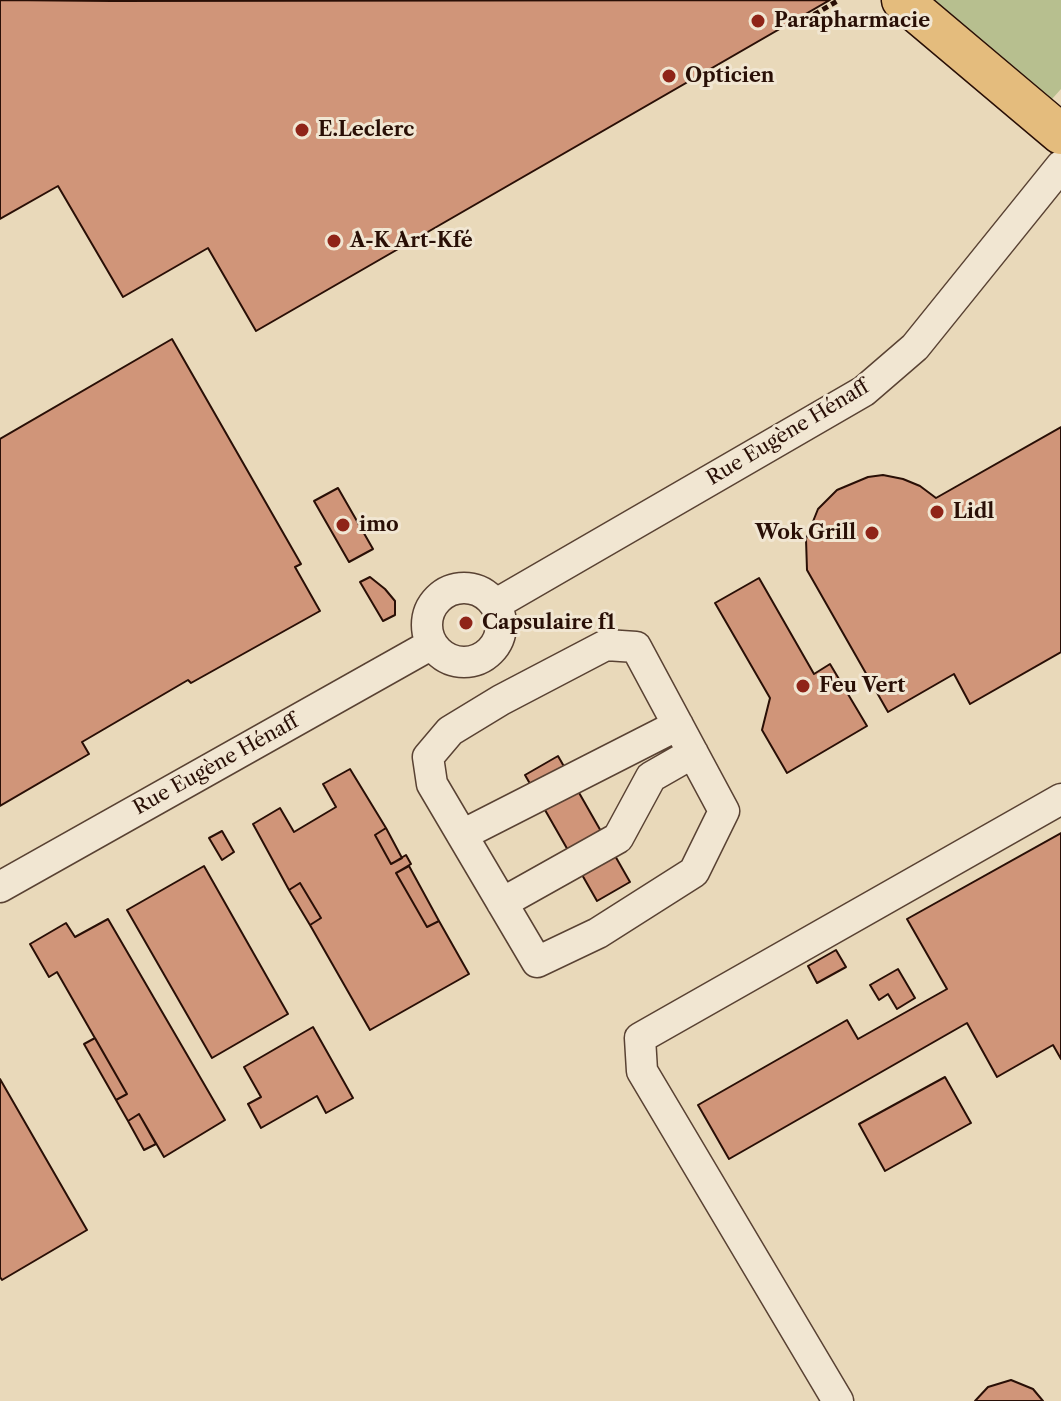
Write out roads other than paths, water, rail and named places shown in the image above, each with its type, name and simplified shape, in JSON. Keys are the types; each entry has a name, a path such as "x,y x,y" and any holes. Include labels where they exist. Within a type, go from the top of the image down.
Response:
{"main road":[{"path":"902,0 1061,134"}],"street":[{"name":"Rue Eugène Hénaff","path":"496,604 864,391 915,347 1061,166"},
{"path":"455,588 478,590 496,604 502,627 492,649 483,657 474,661 454,661 438,652 432,644 426,621 436,600 445,592 455,588"},
{"name":"Rue Eugène Hénaff","path":"0,887 432,644"},
{"path":"606,645 636,647 678,725 724,811 694,872 598,933 537,962 432,784 428,757 450,731 501,700 606,645"},
{"path":"483,657 490,680 501,700"},
{"path":"462,835 678,725"},
{"path":"502,903 618,838 651,777 693,753"},
{"path":"838,1401 642,1071 640,1038 1061,799"}],"place":[{"name":"Parapharmacie","path":"758,21"},
{"name":"Opticien","path":"669,76"},
{"name":"E.Leclerc","path":"302,130"},
{"name":"A-K Art-Kfé","path":"334,241"},
{"name":"Lidl","path":"937,512"},
{"name":"imo","path":"343,525"},
{"name":"Wok Grill","path":"872,533"},
{"name":"Capsulaire f1","path":"466,623"},
{"name":"Feu Vert","path":"803,686"}]}
